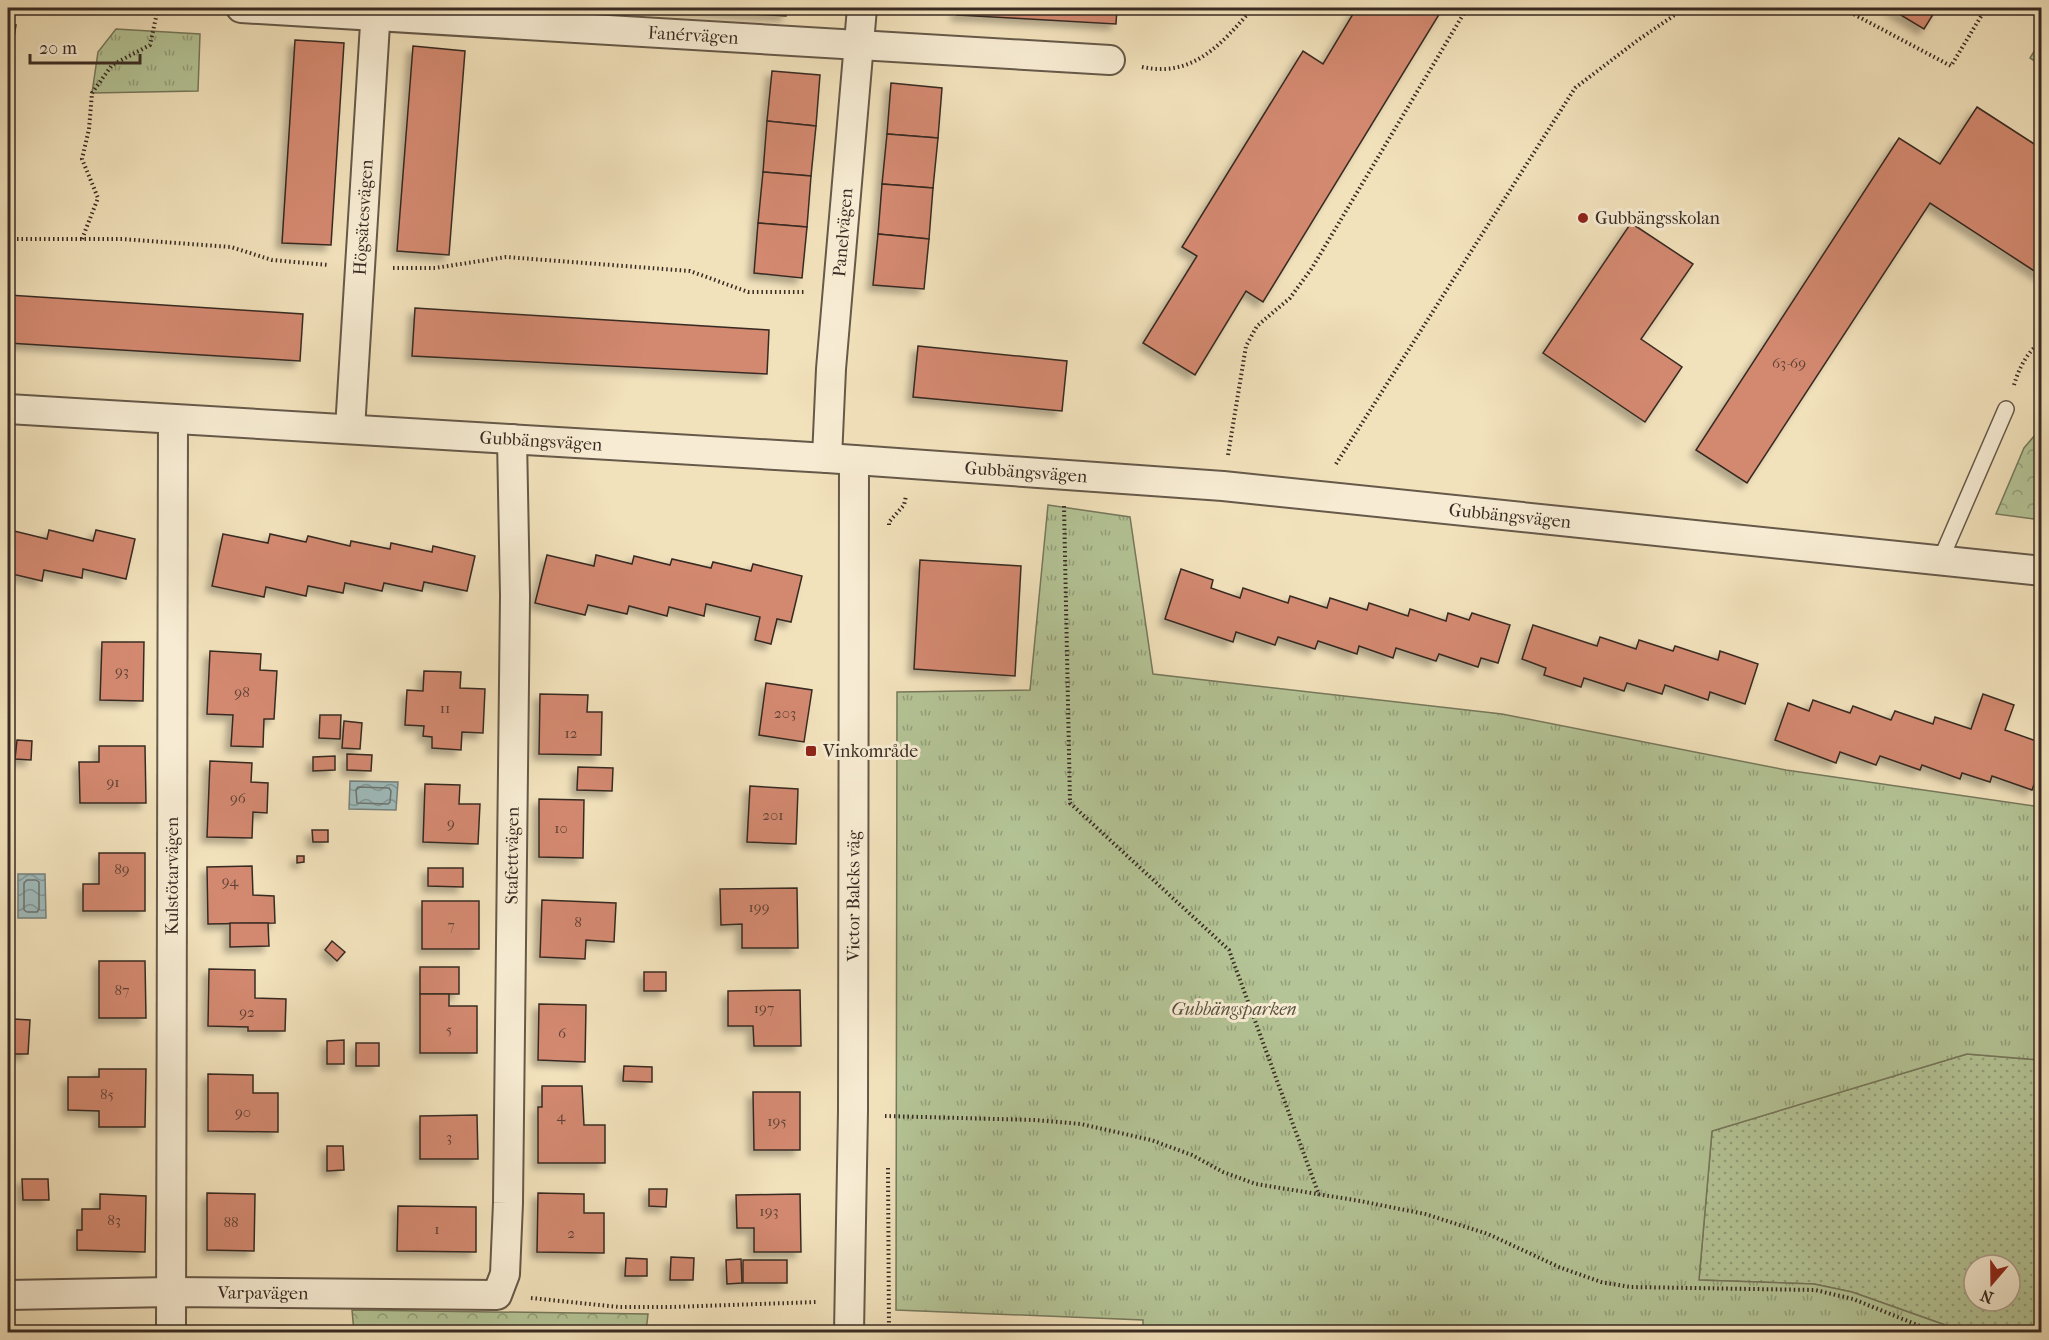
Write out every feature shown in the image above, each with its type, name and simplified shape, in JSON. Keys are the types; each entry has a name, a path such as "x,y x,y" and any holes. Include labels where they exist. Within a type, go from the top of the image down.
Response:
{"street":[{"name":"Fanérvägen","path":"241,8 376,12 1110,60"},
{"name":"Panelvägen","path":"841,459 831,369 862,8"},
{"name":"Högsätesvägen","path":"350,429 376,12"},
{"name":"Gubbängsvägen","path":"8,409 841,459 1223,486 2042,571"},
{"name":"Kulstötarvägen","path":"171,1332 174,419"},
{"name":"Stafettvägen","path":"501,1284 508,1203 515,596 512,439"},
{"name":"Victor Balcks väg","path":"841,459 853,1111 849,1332"},
{"name":"Varpavägen","path":"8,1295 501,1284"}],"lane":[{"path":"1940,561 2006,409"}],"path":[{"path":"82,239 98,198 82,159 89,129 92,93 112,65 150,45 158,8"},
{"path":"1110,60 1159,70 1183,67 1198,61 1228,37 1253,8"},
{"path":"1223,486 1246,346 1257,326 1290,298 1312,268 1467,8"},
{"path":"1320,496 1341,454 1575,88 1685,8"},
{"path":"1842,8 1952,66 1986,8"},
{"path":"8,239 122,239 231,247 272,260 360,268 435,267 506,257 690,271 748,291 837,292"},
{"path":"2006,409 2018,371 2032,348 2042,341"},
{"path":"1064,474 1070,803 1229,950 1318,1195"},
{"path":"853,1111 888,1116 1035,1120 1081,1124 1151,1140 1192,1155 1223,1172 1256,1184 1360,1200 1425,1214 1488,1234 1559,1267 1600,1282 1630,1287 1815,1290 1853,1299 1935,1332"},
{"path":"501,1284 619,1307 814,1302"}],"green space":[{"path":"116,29 200,34 198,91 92,93 98,52"},
{"path":"2041,40 2041,65 2030,58"},
{"path":"2041,428 2041,520 1996,514 2024,448"},
{"name":"Gubbängsparken","path":"1048,505 1130,517 1153,674 1502,714 1786,770 2041,807 2041,1060 1967,1054 1712,1131 1699,1280 1814,1284 1852,1292 1965,1332 1143,1332 1143,1320 896,1310 897,692 1030,690"},
{"path":"1967,1054 2041,1060 2041,1332 1965,1332 1852,1292 1814,1284 1699,1280 1712,1131"},
{"path":"352,1310 648,1314 646,1332 354,1332"}],"water":[{"path":"350,781 398,782 396,810 349,809"},
{"path":"18,874 45,874 46,918 18,918"}],"building":[{"path":"651,8 787,8 786,16"},
{"path":"957,8 1117,8 1116,24 957,15"},
{"path":"1354,8 1443,8 1263,302 1246,291 1195,375 1143,343 1197,256 1182,247 1303,51 1323,64 1356,9"},
{"path":"1889,8 1937,8 1924,29"},
{"path":"8,24 16,25 8,75"},
{"path":"295,40 344,43 331,245 282,243"},
{"path":"413,46 465,51 449,255 397,251"},
{"path":"772,71 820,75 816,126 767,121"},
{"path":"891,83 942,88 938,138 887,134"},
{"path":"1977,107 2042,149 2042,276 1930,203 1747,483 1696,450 1899,138 1940,164"},
{"path":"767,121 816,126 811,176 763,172"},
{"path":"887,134 938,138 933,188 882,184"},
{"path":"763,172 811,176 807,227 758,223"},
{"path":"882,184 933,188 929,239 878,234"},
{"path":"758,223 807,227 802,278 754,273"},
{"path":"1631,223 1693,264 1641,339 1682,367 1645,422 1543,353"},
{"path":"878,234 929,239 924,289 873,285"},
{"path":"8,295 303,314 300,361 8,343"},
{"path":"415,308 769,330 767,374 412,356"},
{"path":"918,346 1067,361 1062,411 913,397"},
{"path":"10,530 47,539 49,530 93,541 96,530 135,539 126,579 83,569 82,578 44,570 42,581 8,573"},
{"path":"223,534 268,543 270,534 306,542 308,536 350,546 351,541 390,549 391,543 432,552 433,546 475,556 467,591 424,582 422,591 384,583 382,591 345,583 343,593 308,586 306,596 266,587 264,597 212,586"},
{"path":"547,555 594,566 596,555 632,564 634,556 670,565 672,559 711,568 713,562 751,571 753,564 802,576 791,622 777,619 771,644 755,640 760,617 706,604 704,616 669,607 667,616 629,606 627,614 588,605 585,615 535,603"},
{"path":"920,560 1021,566 1015,676 914,669"},
{"path":"1181,569 1213,580 1211,588 1240,598 1243,588 1288,603 1290,596 1327,608 1330,598 1367,610 1369,603 1408,616 1410,609 1446,621 1448,613 1469,620 1472,613 1510,625 1498,663 1481,658 1478,667 1439,654 1436,661 1396,648 1393,658 1359,646 1357,654 1318,641 1315,649 1278,637 1275,645 1236,632 1233,642 1165,619"},
{"path":"1533,625 1597,646 1600,637 1636,649 1639,640 1673,651 1675,646 1718,660 1720,651 1758,664 1745,704 1710,692 1708,700 1665,685 1662,694 1627,683 1624,691 1584,678 1581,687 1544,675 1546,668 1522,659"},
{"path":"102,642 144,642 143,701 100,700"},
{"path":"210,651 261,654 260,670 277,671 274,719 264,719 263,747 231,746 233,715 207,714"},
{"path":"424,671 461,672 460,688 485,689 483,733 462,732 461,750 432,748 432,737 423,736 424,726 405,725 407,690 423,691"},
{"path":"766,683 812,690 804,742 759,735"},
{"path":"540,694 588,695 587,712 602,712 601,755 539,754"},
{"path":"1983,694 2014,705 2005,730 2042,743 2042,784 2035,782 2032,790 1992,776 1990,782 1962,773 1960,779 1922,765 1920,770 1880,756 1876,765 1840,752 1836,763 1775,740 1788,703 1809,711 1813,700 1850,713 1853,706 1891,720 1895,711 1933,724 1935,717 1971,729"},
{"path":"320,715 341,715 340,739 319,738"},
{"path":"344,721 362,723 360,749 342,748"},
{"path":"17,740 32,741 31,760 15,759"},
{"path":"99,746 145,746 146,803 80,803 79,762 99,762"},
{"path":"347,754 372,755 371,771 347,770"},
{"path":"335,756 335,770 313,771 313,757"},
{"path":"210,761 252,763 251,782 268,783 267,813 253,812 252,838 207,837"},
{"path":"578,767 613,768 612,791 577,790"},
{"path":"425,784 460,785 459,804 480,804 478,844 423,842"},
{"path":"750,786 798,789 796,844 747,842"},
{"path":"539,799 584,800 583,858 539,857"},
{"path":"312,830 328,830 328,842 313,842"},
{"path":"99,853 145,853 145,911 83,911 83,884 99,884"},
{"path":"297,856 304,856 304,862 297,863"},
{"path":"252,866 253,895 274,896 275,923 208,924 207,867"},
{"path":"428,868 463,868 463,887 428,886"},
{"path":"797,888 798,948 742,948 742,924 721,925 720,889"},
{"path":"542,900 616,903 614,942 586,940 585,959 540,957"},
{"path":"422,901 479,901 479,949 422,949"},
{"path":"230,923 268,923 269,946 230,947"},
{"path":"332,941 345,952 337,961 325,950"},
{"path":"99,961 145,961 146,1018 99,1018"},
{"path":"420,967 459,967 459,994 420,994"},
{"path":"209,969 255,970 255,998 286,999 285,1031 248,1031 248,1027 208,1026"},
{"path":"644,972 666,972 666,991 644,991"},
{"path":"800,990 801,1046 754,1046 753,1026 728,1026 728,991"},
{"path":"420,994 449,994 449,1006 477,1006 477,1053 420,1053"},
{"path":"539,1004 586,1005 585,1062 538,1060"},
{"path":"13,1019 30,1020 28,1054 12,1054"},
{"path":"8,1022 10,1023 9,1049 8,1049"},
{"path":"344,1040 344,1064 327,1064 327,1041"},
{"path":"356,1043 379,1043 379,1066 356,1066"},
{"path":"8,1062 11,1062 10,1078 8,1078"},
{"path":"624,1066 652,1067 652,1082 623,1081"},
{"path":"99,1069 146,1069 145,1127 99,1127 99,1111 68,1110 68,1077 99,1077"},
{"path":"208,1074 253,1075 253,1093 278,1093 278,1132 208,1131"},
{"path":"542,1086 582,1086 584,1125 605,1125 605,1163 538,1163 538,1107 542,1107"},
{"path":"753,1092 800,1092 800,1150 754,1150"},
{"path":"477,1115 478,1159 420,1159 420,1116"},
{"path":"327,1146 343,1146 344,1170 327,1171"},
{"path":"22,1179 48,1179 49,1200 23,1200"},
{"path":"649,1189 667,1189 666,1207 649,1206"},
{"path":"207,1193 255,1194 254,1251 207,1250"},
{"path":"538,1193 584,1194 584,1213 604,1213 604,1253 537,1252"},
{"path":"100,1194 146,1196 145,1252 77,1250 77,1230 82,1230 82,1209 100,1209"},
{"path":"800,1194 801,1252 754,1252 754,1228 737,1228 736,1195"},
{"path":"398,1206 476,1207 476,1252 397,1251"},
{"path":"671,1257 694,1258 693,1280 670,1280"},
{"path":"626,1258 647,1259 647,1276 625,1276"},
{"path":"741,1259 742,1283 727,1284 726,1260"},
{"path":"743,1260 787,1260 787,1283 743,1283"},
{"path":"367,1326 382,1326 381,1332 367,1332"}],"place":[{"name":"Gubbängsskolan","path":"1583,218"},
{"name":"Vinkområde","path":"811,751"}]}
